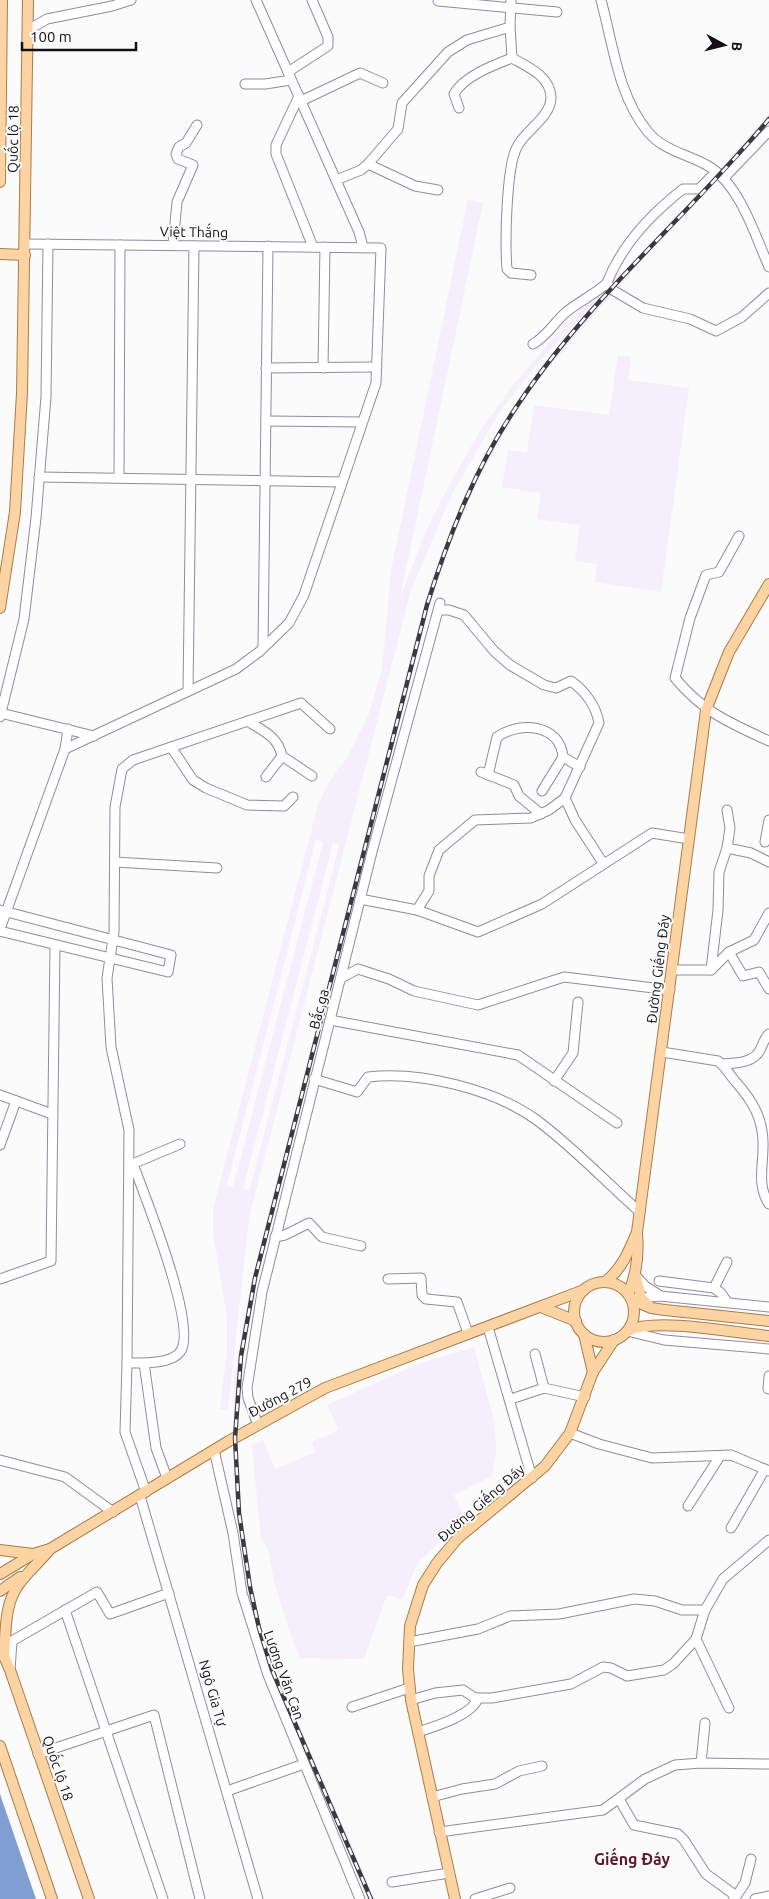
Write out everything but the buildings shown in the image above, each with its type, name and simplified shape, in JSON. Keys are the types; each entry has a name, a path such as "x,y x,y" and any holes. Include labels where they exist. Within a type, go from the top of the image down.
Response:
{"main road":[{"name":"Quốc lộ 18","path":"0,182 2,0"},
{"name":"Quốc lộ 18","path":"0,608 15,512 22,393 28,0"},
{"path":"0,254 25,255"},
{"name":"Đường Giếng Đáy","path":"634,1297 638,1248 637,1232 706,710 729,652 769,584"},
{"name":"Đường Giếng Đáy","path":"605,1282 614,1275 626,1257 637,1232"},
{"path":"769,1321 651,1308 622,1288 605,1282 590,1286 584,1290 576,1304 576,1321 584,1334 598,1341 614,1340 638,1326 663,1326 769,1336"},
{"name":"Đường 279","path":"50,1549 214,1450 325,1388 584,1290"},
{"path":"627,1331 634,1316 634,1297"},
{"path":"541,1307 576,1321"},
{"name":"Đường Giếng Đáy","path":"584,1334 593,1372"},
{"name":"Đường Giếng Đáy","path":"454,1899 409,1688 410,1626 420,1590 437,1563 458,1538 545,1466 570,1433 586,1397 593,1372 614,1340"},
{"path":"0,1574 33,1554 50,1549"},
{"path":"2,1652 8,1610 17,1586 37,1566 50,1549"},
{"path":"0,1550 33,1554"},
{"path":"0,1591 37,1566"},
{"name":"Quốc lộ 18","path":"2,1652 10,1670 89,1899"},
{"path":"0,1746 52,1899"}],"street":[{"path":"28,30 47,19 97,4 131,0"},
{"path":"256,0 359,232 363,247"},
{"path":"245,84 265,84 290,76 328,46 328,37 312,0"},
{"path":"438,0 510,4 557,12"},
{"path":"601,0 622,82 631,108 649,132 667,148 711,167 732,186 769,267"},
{"path":"510,4 512,58"},
{"path":"336,180 361,170 368,164 398,129 402,103 448,52 467,40 510,28"},
{"path":"459,108 454,94 459,87 495,64 512,58"},
{"path":"512,58 543,79 549,88 551,98 543,116 516,147 509,175 507,269 512,273 531,275"},
{"path":"313,247 276,154 276,145 300,99 360,73 383,83"},
{"path":"173,245 178,202 193,165 178,159 176,154 178,147 186,143 197,125"},
{"path":"724,178 769,131"},
{"path":"368,164 415,186 438,190"},
{"path":"533,344 540,340 567,311 596,294 607,282 616,260 641,227 683,189 699,189 716,172"},
{"name":"Việt Thắng","path":"25,244 381,248 377,367"},
{"path":"48,244 46,397 40,477 24,619 1,715 94,736"},
{"path":"119,478 120,245"},
{"path":"188,691 194,246"},
{"path":"263,648 268,246"},
{"path":"323,368 326,247"},
{"path":"607,282 611,289 643,308 690,319 716,331 742,317 769,294"},
{"path":"65,749 236,669 263,648 289,623 304,595 376,383 377,367 266,368"},
{"path":"266,421 362,422"},
{"path":"40,477 342,482"},
{"path":"739,536 719,572 706,575 690,618 675,678 706,710 721,720 769,740"},
{"name":"Bắc ga","path":"258,1425 248,1398 247,1388 262,1292 360,899 440,607 464,615 494,650 510,665 544,685 556,688 571,681 582,688 597,713 599,723 580,767"},
{"path":"293,797 284,806 247,805 206,788 193,780 171,747 302,703 330,729"},
{"path":"248,721 274,737 280,745 282,756 312,776"},
{"path":"540,814 519,796 514,785 484,774 497,737 508,729 533,727 556,737 562,745 563,756 542,791"},
{"path":"3,911 171,955 168,972 0,930 3,911 65,749 68,729"},
{"name":"Ngô Gia Tự","path":"171,747 133,760 122,769 115,806 112,940 108,978 111,1047 129,1130 131,1165 125,1432 169,1594 258,1899"},
{"path":"266,777 282,756"},
{"path":"417,910 429,891 429,876 439,850 475,820 531,818 565,798 580,767 563,756"},
{"path":"565,798 575,820 603,863"},
{"path":"711,970 718,910 719,872 727,848 730,828 727,810"},
{"path":"765,842 769,820"},
{"path":"360,899 417,910 478,932 542,904 652,833 689,839"},
{"path":"727,848 751,853 769,862"},
{"path":"114,862 217,868"},
{"path":"672,970 711,970 729,952 754,940 769,913"},
{"path":"0,1279 48,1264 51,1261 55,945"},
{"path":"729,952 743,976 760,972 769,989"},
{"path":"341,978 358,969 389,979 414,991 478,1005 564,977 670,990"},
{"path":"554,1081 573,1054 578,1002"},
{"path":"330,1020 518,1055 617,1123"},
{"path":"662,1052 703,1057 723,1064 747,1062 765,1051 762,1043 769,1034"},
{"path":"723,1064 758,1114 763,1147 762,1186 769,1204"},
{"path":"314,1079 358,1092 368,1077 408,1075 460,1085 481,1092 536,1120 640,1212"},
{"path":"0,1095 52,1114"},
{"path":"0,1145 16,1101"},
{"path":"127,1363 166,1360 179,1354 184,1345 179,1300 172,1271 131,1165 180,1144"},
{"path":"275,1237 286,1236 309,1223 322,1237 361,1246"},
{"path":"714,1288 727,1262"},
{"path":"636,1276 644,1286 660,1296"},
{"path":"388,1279 421,1278 422,1295 426,1298 457,1302 468,1334"},
{"path":"659,1282 714,1288 721,1293 727,1302"},
{"path":"634,1297 660,1296 769,1307"},
{"path":"488,1327 511,1399 532,1478"},
{"path":"627,1331 664,1340 769,1350"},
{"path":"535,1354 544,1388"},
{"path":"144,1363 156,1448 168,1478"},
{"path":"768,1389 769,1376"},
{"path":"511,1399 544,1388 586,1397"},
{"path":"570,1433 599,1444 652,1458 731,1455 767,1470 731,1528"},
{"name":"Lương Văn Can","path":"214,1450 233,1533 242,1593 268,1675 360,1899"},
{"path":"688,1506 720,1456"},
{"path":"0,1460 65,1477 113,1512"},
{"path":"411,1700 435,1693 463,1690 478,1698 492,1698 571,1684 603,1668 611,1668 625,1676 659,1672 673,1664 696,1638 705,1610 723,1579 769,1540"},
{"path":"10,1670 12,1641 97,1592 110,1614 169,1594"},
{"path":"409,1642 478,1629 510,1616 559,1614 634,1599 655,1601 682,1610 705,1610"},
{"path":"65,1610 162,1899"},
{"path":"696,1638 729,1708"},
{"path":"352,1707 409,1688"},
{"path":"418,1732 456,1718 477,1703 478,1698"},
{"path":"38,1754 154,1715 200,1899"},
{"path":"700,1763 705,1723"},
{"path":"227,1791 304,1764"},
{"path":"439,1832 597,1811 619,1799 645,1779 663,1769 681,1764 769,1764"},
{"path":"432,1797 462,1789 495,1784 518,1771 542,1766"},
{"path":"619,1799 634,1825 678,1834 706,1874 732,1893 735,1899"},
{"path":"735,1899 745,1883 750,1859"},
{"path":"392,1882 449,1873"},
{"path":"475,1899 510,1888"},
{"path":"755,1899 769,1896"}],"shaded area":[{"path":"769,113 769,124 646,255 540,378 506,430 474,489 444,561 430,605 257,1278 244,1351 237,1428 241,1512 252,1585 261,1627 274,1668 375,1899 368,1899 270,1670 256,1626 237,1512 233,1450 234,1382 252,1278 429,585 467,488 500,427 536,374 596,302 540,361 500,411 451,496 411,590 249,1218 228,1410 220,1409 227,1350 227,1317 213,1232 213,1209 318,805 328,784 347,758 368,716 382,670 391,571 468,199 483,203 400,598 427,529 445,493 480,431 514,384 565,324 642,253 713,177","holes":["316,840 323,842 233,1187 227,1185","333,843 339,845 324,905 252,1180 249,1190 243,1189"]},
{"path":"618,355 631,357 628,380 689,388 661,592 595,582 597,564 575,561 580,525 537,519 541,493 502,487 508,450 527,452 534,405 609,415"},
{"path":"474,1347 495,1424 496,1451 492,1476 454,1495 465,1519 418,1562 402,1599 387,1595 364,1659 300,1658 275,1585 268,1549 261,1539 252,1446 263,1440 275,1469 316,1452 312,1442 339,1430 327,1405 418,1364"}],"water":[{"path":"0,1794 36,1899 0,1899"}],"railway":[{"path":"371,1899 272,1670 259,1628 250,1587 239,1513 235,1438 241,1356 255,1278 427,605 454,527 476,477 517,406 575,330 606,294 738,155 769,119"}],"district":[{"name":"Giếng Đáy","path":"632,1859"}]}
